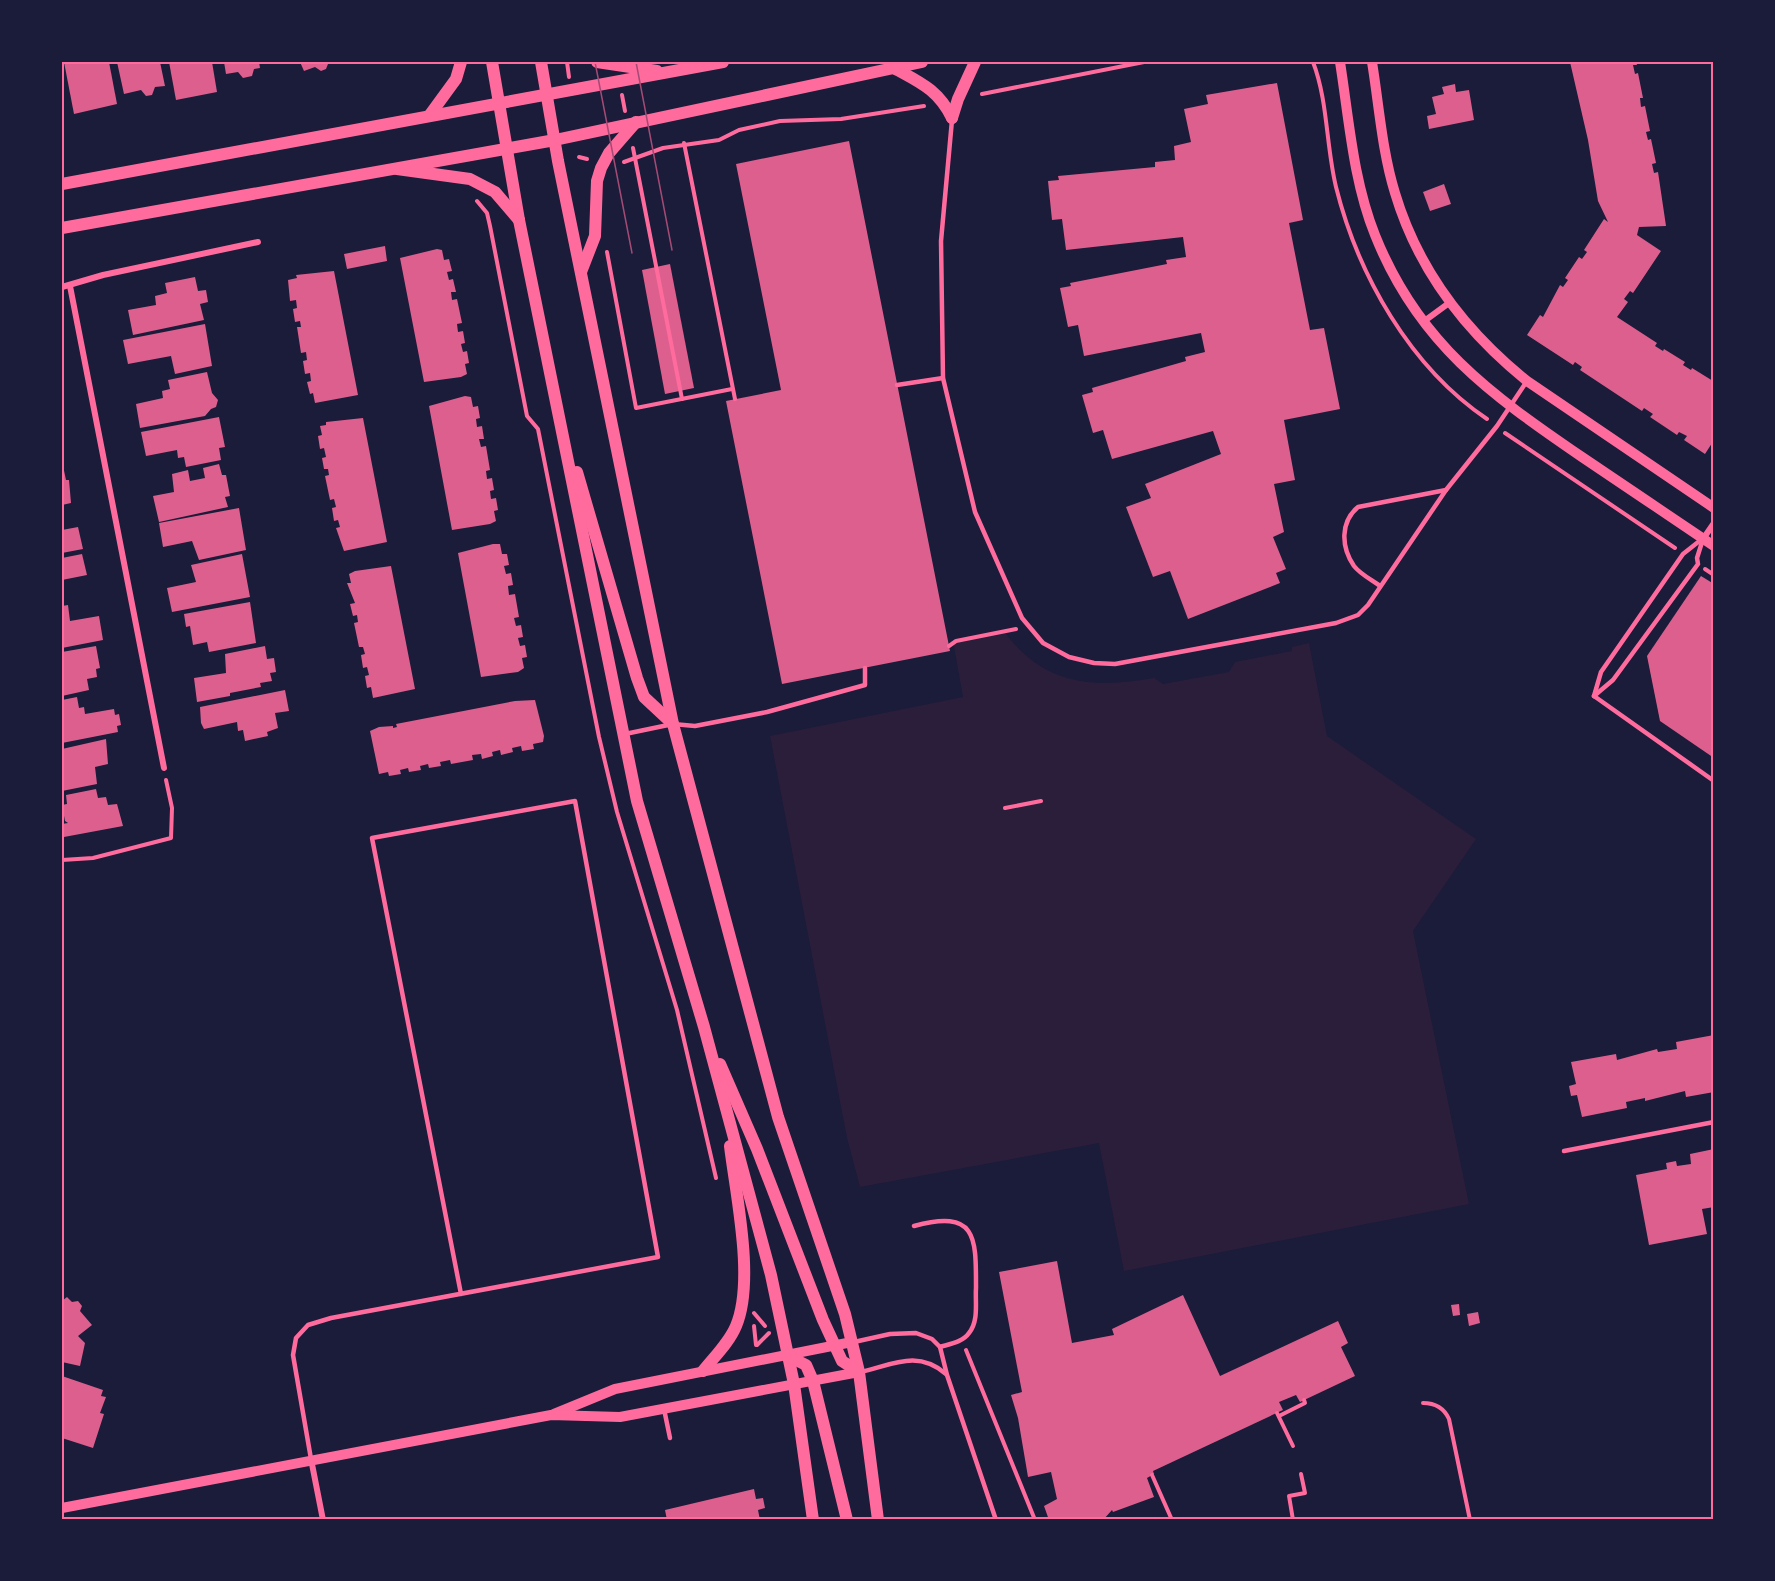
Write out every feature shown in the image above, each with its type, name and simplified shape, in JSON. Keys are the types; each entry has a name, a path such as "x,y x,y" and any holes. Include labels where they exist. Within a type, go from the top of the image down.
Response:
{"main road":[{"path":"429,116 456,80 461,62"},
{"path":"492,62 519,220 637,801 704,1027 771,1275 794,1384 813,1520"},
{"path":"541,62 581,274 673,724 778,1117 818,1230 852,1342 859,1372 878,1520"},
{"path":"597,62 648,72 667,72 723,62"},
{"path":"62,228 555,140 597,131 632,120 922,62"},
{"path":"952,118 957,99 975,62"},
{"path":"891,67 933,90 944,101 952,118"},
{"path":"62,184 589,87 648,72"},
{"path":"581,274 595,236 597,181 603,162 632,120"},
{"path":"393,168 414,173 470,179 495,192 519,220"},
{"path":"552,383 637,678 648,702 673,724"},
{"path":"704,1027 757,1149 835,1346 842,1360 859,1372"},
{"path":"703,1371 735,1329 739,1318 744,1272 727,1112"},
{"path":"788,1356 806,1365 813,1381 848,1520"}],"street":[{"path":"1340,62 1359,183 1369,216 1399,284 1423,322 1459,365 1509,408 1713,546"},
{"path":"1372,62 1394,192 1424,263 1449,303 1489,349 1527,381 1713,507"},
{"path":"62,288 103,274 258,242"},
{"path":"70,286 164,768"},
{"path":"1423,322 1449,303"},
{"path":"1703,539 1713,523"},
{"path":"62,1508 551,1415 615,1389 852,1342"},
{"path":"551,1415 620,1417 859,1372"},
{"path":"311,1460 323,1520"}],"lane":[{"path":"952,118 941,241 943,378 975,512 1022,618 1043,643 1070,657 1094,663 1115,664 1336,623 1358,615 1368,606 1446,490 1497,426 1527,381"},
{"path":"897,385 943,378"},
{"path":"1380,586 1355,567 1344,546 1345,528 1350,514 1358,507 1446,490"},
{"path":"1594,696 1601,672 1683,554 1703,539"},
{"path":"1594,696 1613,680 1698,564 1696,558 1703,539"},
{"path":"623,735 673,724 695,726 767,712 865,686 865,668"},
{"path":"1594,696 1713,781"},
{"path":"311,1460 293,1355 296,1338 308,1325 658,1257 575,801 372,838 461,1294"},
{"path":"1564,1151 1713,1122"},
{"path":"914,1226 948,1220 963,1226 976,1245 974,1324 967,1336 940,1347"},
{"path":"852,1342 890,1334 916,1333 932,1339 940,1347 947,1375 996,1520"},
{"path":"859,1372 914,1360 933,1364 947,1375"},
{"path":"664,1409 670,1438"}],"path":[{"path":"982,94 1143,62"},
{"path":"561,67 567,63 569,78"},
{"path":"620,84 632,120"},
{"path":"619,168 630,157 663,147 719,140 739,130 780,121 841,119 926,106"},
{"path":"631,142 682,400"},
{"path":"684,143 735,399"},
{"path":"579,158 587,159"},
{"path":"476,201 487,213 527,416 538,429 599,737 617,812 676,1010 717,1179"},
{"path":"606,244 636,408 732,389"},
{"path":"1482,416 1683,554"},
{"path":"1698,564 1713,575"},
{"path":"949,646 956,641 1004,631"},
{"path":"62,860 93,858 171,838 172,808 164,768"},
{"path":"1005,808 1041,801"},
{"path":"752,1310 770,1332 756,1346"},
{"path":"966,1350 1035,1520"},
{"path":"1293,1446 1278,1414 1305,1403 1304,1400"},
{"path":"1423,1403 1431,1403 1444,1410 1449,1419 1470,1520"},
{"path":"1293,1520 1289,1496 1305,1493 1301,1474"},
{"path":"1152,1475 1172,1520"}],"shaded area":[{"path":"1004,631 1035,663 1053,673 1071,679 1110,683 1154,678 1163,684 1229,672 1235,662 1292,651 1292,647 1309,643 1327,736 1476,839 1413,931 1469,1204 1124,1271 1099,1143 860,1187 847,1138 770,736 963,697 953,641"}],"building":[{"path":"64,62 109,62 117,104 74,114"},
{"path":"117,62 160,62 165,86 155,87 152,95 146,96 141,90 124,94"},
{"path":"169,62 212,62 217,92 176,100"},
{"path":"224,62 259,62 260,68 254,69 252,76 243,78 238,72 226,74"},
{"path":"300,62 327,62 328,64 326,69 321,71 315,67 304,71"},
{"path":"1570,62 1636,62 1637,65 1633,65 1635,74 1638,73 1643,98 1640,98 1641,107 1645,106 1650,131 1646,132 1648,140 1651,139 1656,163 1652,164 1654,173 1658,172 1666,226 1639,227 1637,235 1661,251 1633,293 1630,291 1624,299 1628,302 1617,317 1657,343 1655,346 1685,362 1683,365 1713,381 1714,440 1705,454 1684,440 1687,436 1679,432 1677,435 1650,417 1653,414 1644,408 1642,411 1580,370 1582,367 1575,362 1573,365 1527,335 1540,315 1543,317 1560,285 1563,287 1568,280 1565,278 1579,257 1582,259 1587,252 1584,250 1604,219 1608,222 1598,201 1588,140"},
{"path":"1277,83 1303,220 1289,223 1310,330 1324,328 1340,409 1284,420 1295,480 1274,484 1284,532 1273,537 1286,569 1276,573 1280,583 1188,619 1170,571 1153,577 1126,507 1151,498 1145,484 1221,454 1213,431 1112,459 1103,430 1093,433 1082,395 1093,392 1092,388 1186,361 1185,357 1205,352 1201,333 1084,356 1078,325 1068,327 1060,288 1071,286 1070,283 1167,264 1166,260 1186,257 1183,237 1066,250 1062,219 1052,220 1048,181 1059,180 1058,176 1155,167 1155,162 1175,160 1174,146 1191,142 1184,109 1208,104 1206,95"},
{"path":"1455,84 1456,92 1469,90 1474,120 1429,129 1427,116 1436,114 1432,97 1444,94 1442,87"},
{"path":"849,141 950,651 782,684 726,401 781,390 736,164"},
{"path":"1444,184 1451,204 1430,211 1423,192"},
{"path":"385,246 387,261 347,269 344,254"},
{"path":"437,249 442,250 444,260 449,259 452,271 447,272 449,280 453,279 456,292 451,292 452,300 457,299 462,323 457,324 458,332 463,331 465,343 461,344 463,352 467,351 469,363 465,364 467,374 461,377 424,382 400,258"},
{"path":"670,264 694,388 665,394 642,270"},
{"path":"334,271 358,395 315,403 307,382 311,381 310,373 305,374 303,361 307,360 306,352 301,353 297,327 301,327 300,321 295,322 293,309 297,308 296,300 290,301 288,280 297,278 296,275"},
{"path":"195,277 198,291 206,290 208,302 200,304 204,320 133,335 128,310 156,305 155,296 167,293 165,283"},
{"path":"205,324 212,366 175,374 171,356 128,364 123,340"},
{"path":"207,372 212,393 218,400 216,407 205,416 140,428 136,404 163,398 162,391 170,389 168,380"},
{"path":"465,396 471,397 473,407 478,406 480,418 476,419 477,427 482,426 484,439 479,439 481,447 486,446 490,470 486,471 487,479 492,478 494,490 490,491 491,499 496,498 498,510 494,511 496,521 490,524 452,530 429,406"},
{"path":"219,417 225,447 219,448 221,460 186,467 184,457 178,458 177,450 146,456 141,432"},
{"path":"363,418 387,542 344,551 336,528 340,527 338,520 334,521 332,508 336,507 334,499 330,500 325,476 329,475 328,469 324,469 322,458 326,457 324,448 320,449 318,436 322,435 320,426 326,425 326,422"},
{"path":"62,461 66,480 69,480 71,503 62,505"},
{"path":"219,464 222,475 226,475 230,496 225,497 228,507 159,522 153,496 174,492 172,474 188,470 190,481 205,478 203,468"},
{"path":"239,508 246,550 199,560 192,541 163,547 159,523"},
{"path":"78,527 83,549 62,553 62,530"},
{"path":"500,544 502,554 507,554 509,565 504,566 506,574 511,573 513,585 508,586 509,595 515,594 519,617 514,618 516,626 521,625 523,637 518,638 520,646 525,645 527,657 522,658 524,668 518,672 481,677 458,553"},
{"path":"82,554 87,575 62,580 62,558"},
{"path":"242,554 250,597 172,612 167,588 196,582 191,565"},
{"path":"391,566 415,689 373,698 371,687 367,688 365,676 369,675 367,667 363,668 361,655 365,654 363,647 359,647 354,623 358,622 357,615 353,616 350,604 355,603 347,583 351,583 349,574 355,571"},
{"path":"1701,576 1714,584 1714,758 1660,721 1647,656"},
{"path":"250,602 256,643 209,652 207,642 193,645 190,626 186,627 184,614"},
{"path":"68,605 70,621 99,616 103,640 62,648 62,606"},
{"path":"96,646 100,668 96,669 97,677 87,679 89,690 62,696 62,652"},
{"path":"265,646 267,659 274,658 276,672 270,673 272,681 260,683 261,687 230,693 230,696 197,702 194,678 226,673 225,654"},
{"path":"285,690 289,711 275,713 278,728 267,732 268,736 245,741 243,730 238,731 237,722 204,729 201,723 200,707"},
{"path":"77,697 79,708 84,707 85,714 114,709 115,715 119,714 121,725 117,726 118,732 62,743 62,700"},
{"path":"535,700 544,736 543,742 533,744 534,749 522,751 521,746 512,748 513,752 501,755 500,750 492,752 493,756 482,759 481,754 472,755 473,760 451,764 450,760 440,762 441,766 429,768 428,764 420,766 421,770 409,772 408,768 400,770 401,774 389,776 388,772 379,774 370,731 379,727 393,726 393,728 397,727 396,724 515,701"},
{"path":"106,739 108,764 95,767 97,784 62,791 62,749"},
{"path":"96,789 98,798 106,797 108,805 117,804 123,826 64,837 62,824 68,823 65,821 62,805 67,804 66,795"},
{"path":"1714,1035 1714,1092 1686,1097 1685,1091 1645,1101 1645,1098 1626,1102 1627,1108 1582,1117 1577,1095 1571,1096 1569,1086 1576,1084 1571,1062 1616,1054 1617,1060 1657,1049 1658,1052 1677,1049 1676,1042"},
{"path":"1714,1149 1714,1207 1702,1209 1707,1234 1649,1245 1636,1175 1667,1169 1666,1163 1676,1161 1677,1166 1691,1164 1690,1154"},
{"path":"1057,1261 1072,1343 1114,1335 1112,1329 1183,1295 1220,1376 1338,1321 1348,1343 1341,1347 1355,1376 1300,1402 1296,1395 1279,1402 1283,1410 1153,1471 1154,1474 1147,1478 1154,1497 1113,1512 1112,1510 1103,1520 1049,1520 1044,1506 1057,1499 1051,1472 1028,1477 1018,1418 1011,1395 1022,1392 999,1272"},
{"path":"67,1297 72,1302 78,1301 82,1306 80,1311 92,1325 78,1336 85,1343 80,1366 62,1362 62,1301"},
{"path":"1459,1304 1460,1315 1453,1316 1451,1305"},
{"path":"1478,1312 1480,1323 1469,1326 1467,1314"},
{"path":"62,1376 103,1390 101,1396 106,1397 100,1413 104,1414 93,1448 62,1438"},
{"path":"754,1489 756,1499 763,1498 765,1508 758,1510 760,1520 667,1520 665,1510"}],"tram line":[{"path":"595,62 632,253"},
{"path":"636,62 672,250"}]}
